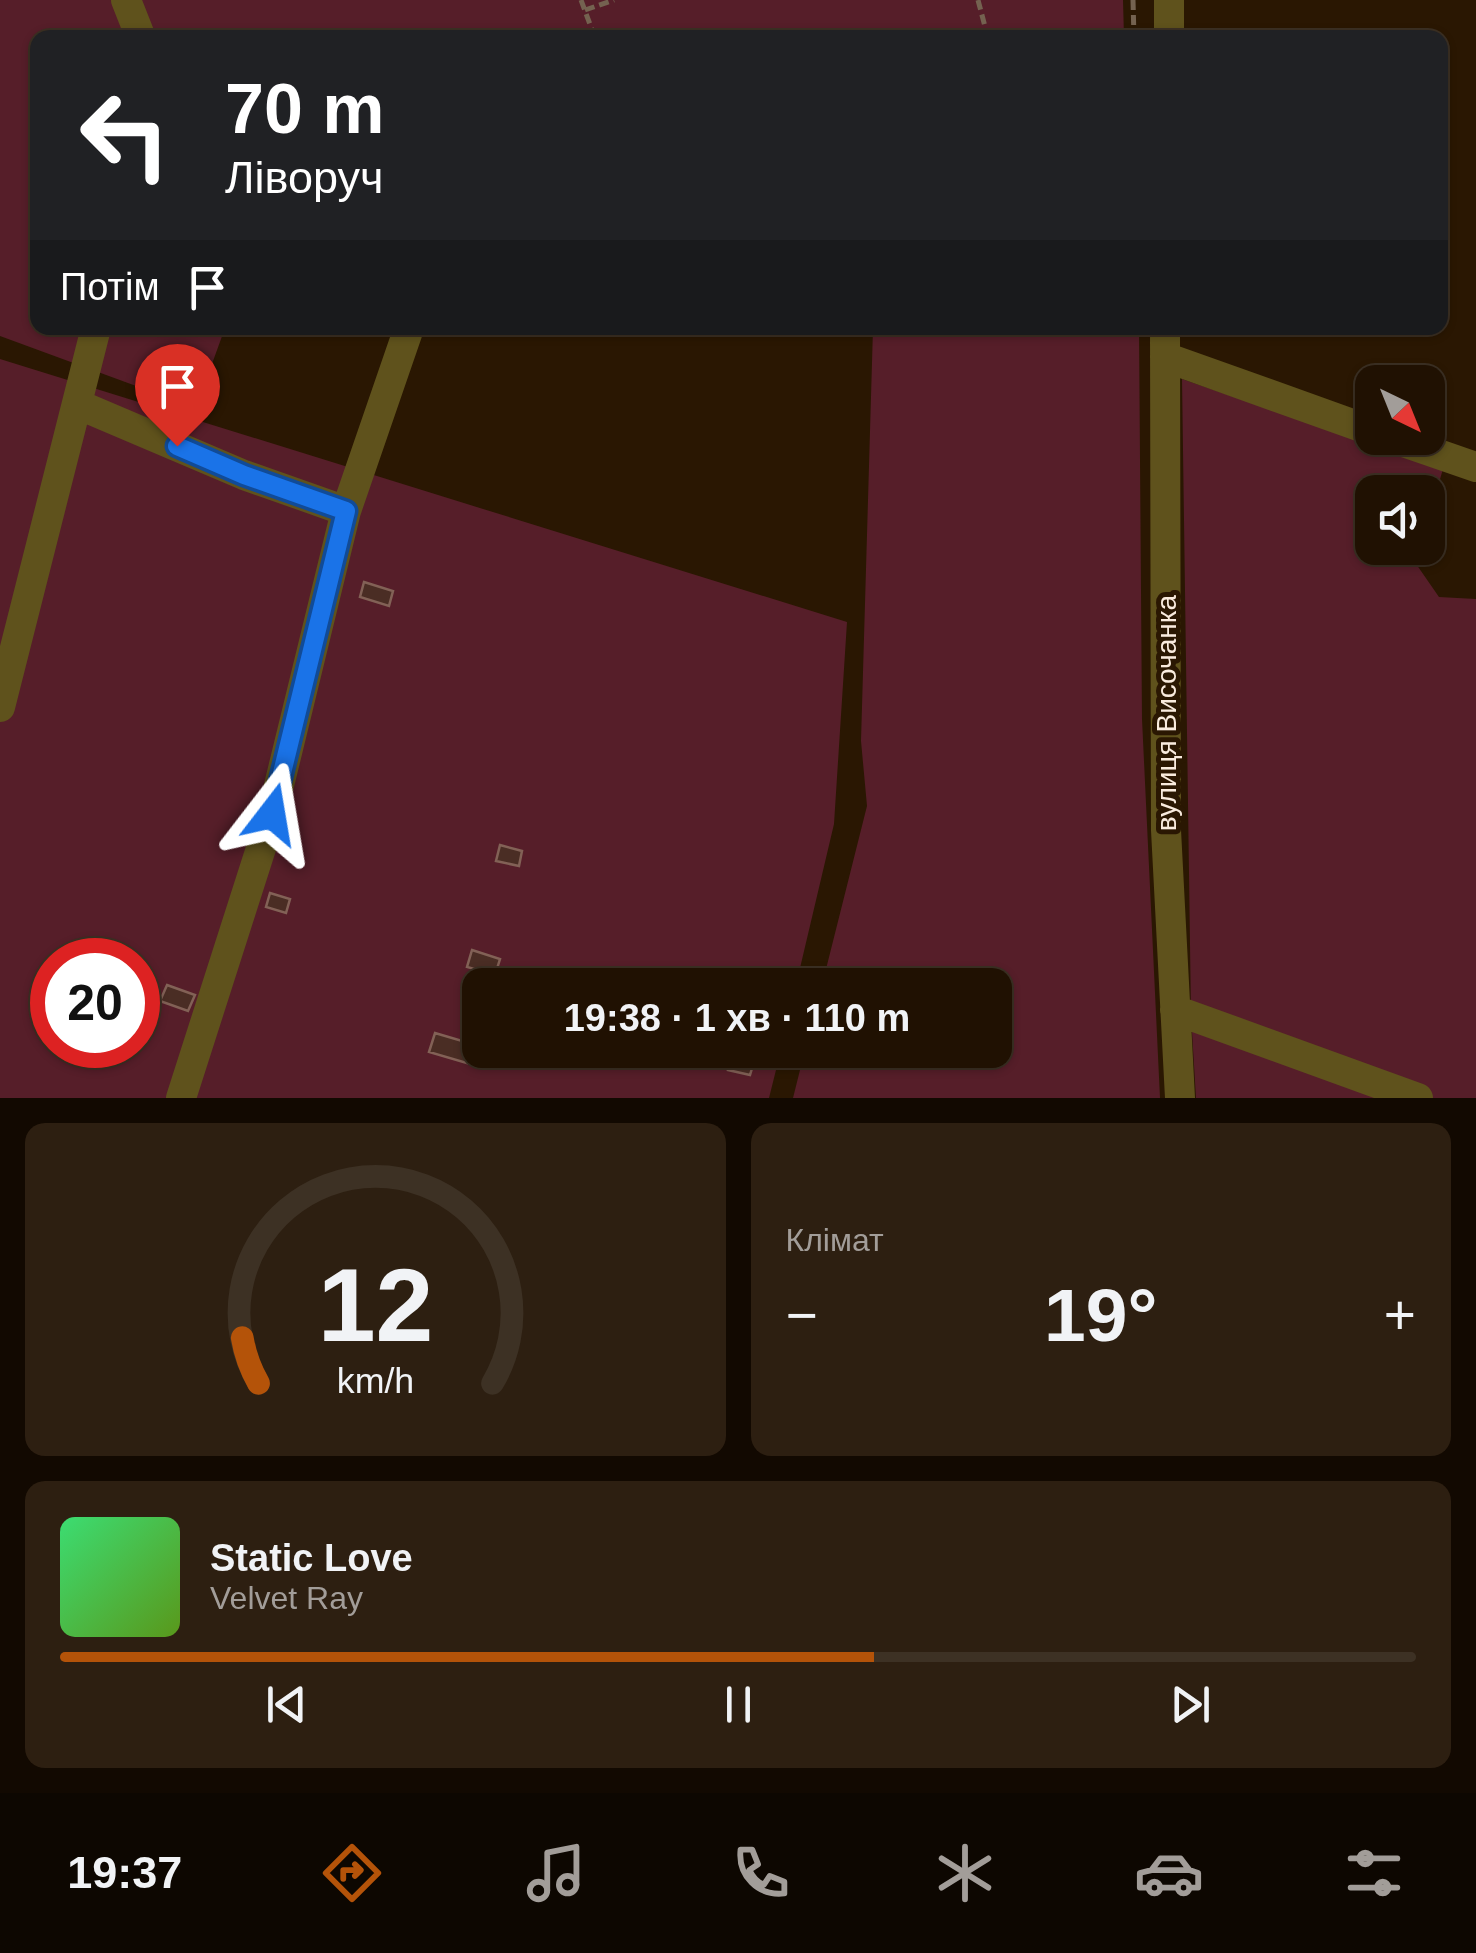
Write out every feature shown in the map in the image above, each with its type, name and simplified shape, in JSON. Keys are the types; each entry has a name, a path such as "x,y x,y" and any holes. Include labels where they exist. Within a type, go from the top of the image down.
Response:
{"street":[{"path":"126,0 139,30"},
{"path":"1169,0 1169,30"},
{"path":"0,707 94,335"},
{"path":"182,1098 272,814 346,511 408,335"},
{"path":"1165,342 1355,423"},
{"name":"вулиця Височанка","path":"1165,342 1166,830 1180,1098"},
{"path":"77,404 244,475 346,511"},
{"path":"1441,455 1476,467"},
{"path":"1175,1010 1418,1098"}],"path":[{"path":"581,0 591,30"},
{"path":"584,10 614,0"},
{"path":"978,0 986,30"},
{"path":"1133,0 1134,30"}],"shaded area":[{"path":"0,0 1123,0 1124,30 30,30 30,335 222,335 196,408 0,336"},
{"path":"873,335 1139,335 1142,719 1160,1098 793,1098 800,1068 1012,1068 1012,968 826,968 867,806 861,741"},
{"path":"0,359 847,622 834,824 800,968 462,968 462,1068 776,1068 769,1098 0,1098"},
{"path":"1182,379 1355,439 1355,455 1402,455 1443,469 1441,475 1355,475 1355,565 1417,565 1439,597 1476,599 1476,1098 1196,1098 1191,1015"}],"building":[{"path":"364,582 393,591 389,606 360,597"},
{"path":"500,845 522,851 519,866 496,861"},
{"path":"270,893 290,899 286,913 266,907"},
{"path":"472,950 500,959 497,968 467,967"},
{"path":"167,985 195,995 188,1011 160,1001"},
{"path":"435,1033 462,1041 462,1062 429,1052"},
{"path":"728,1068 752,1068 750,1075"}],"route":[{"path":"177,446 244,475 346,511 272,814"}]}
